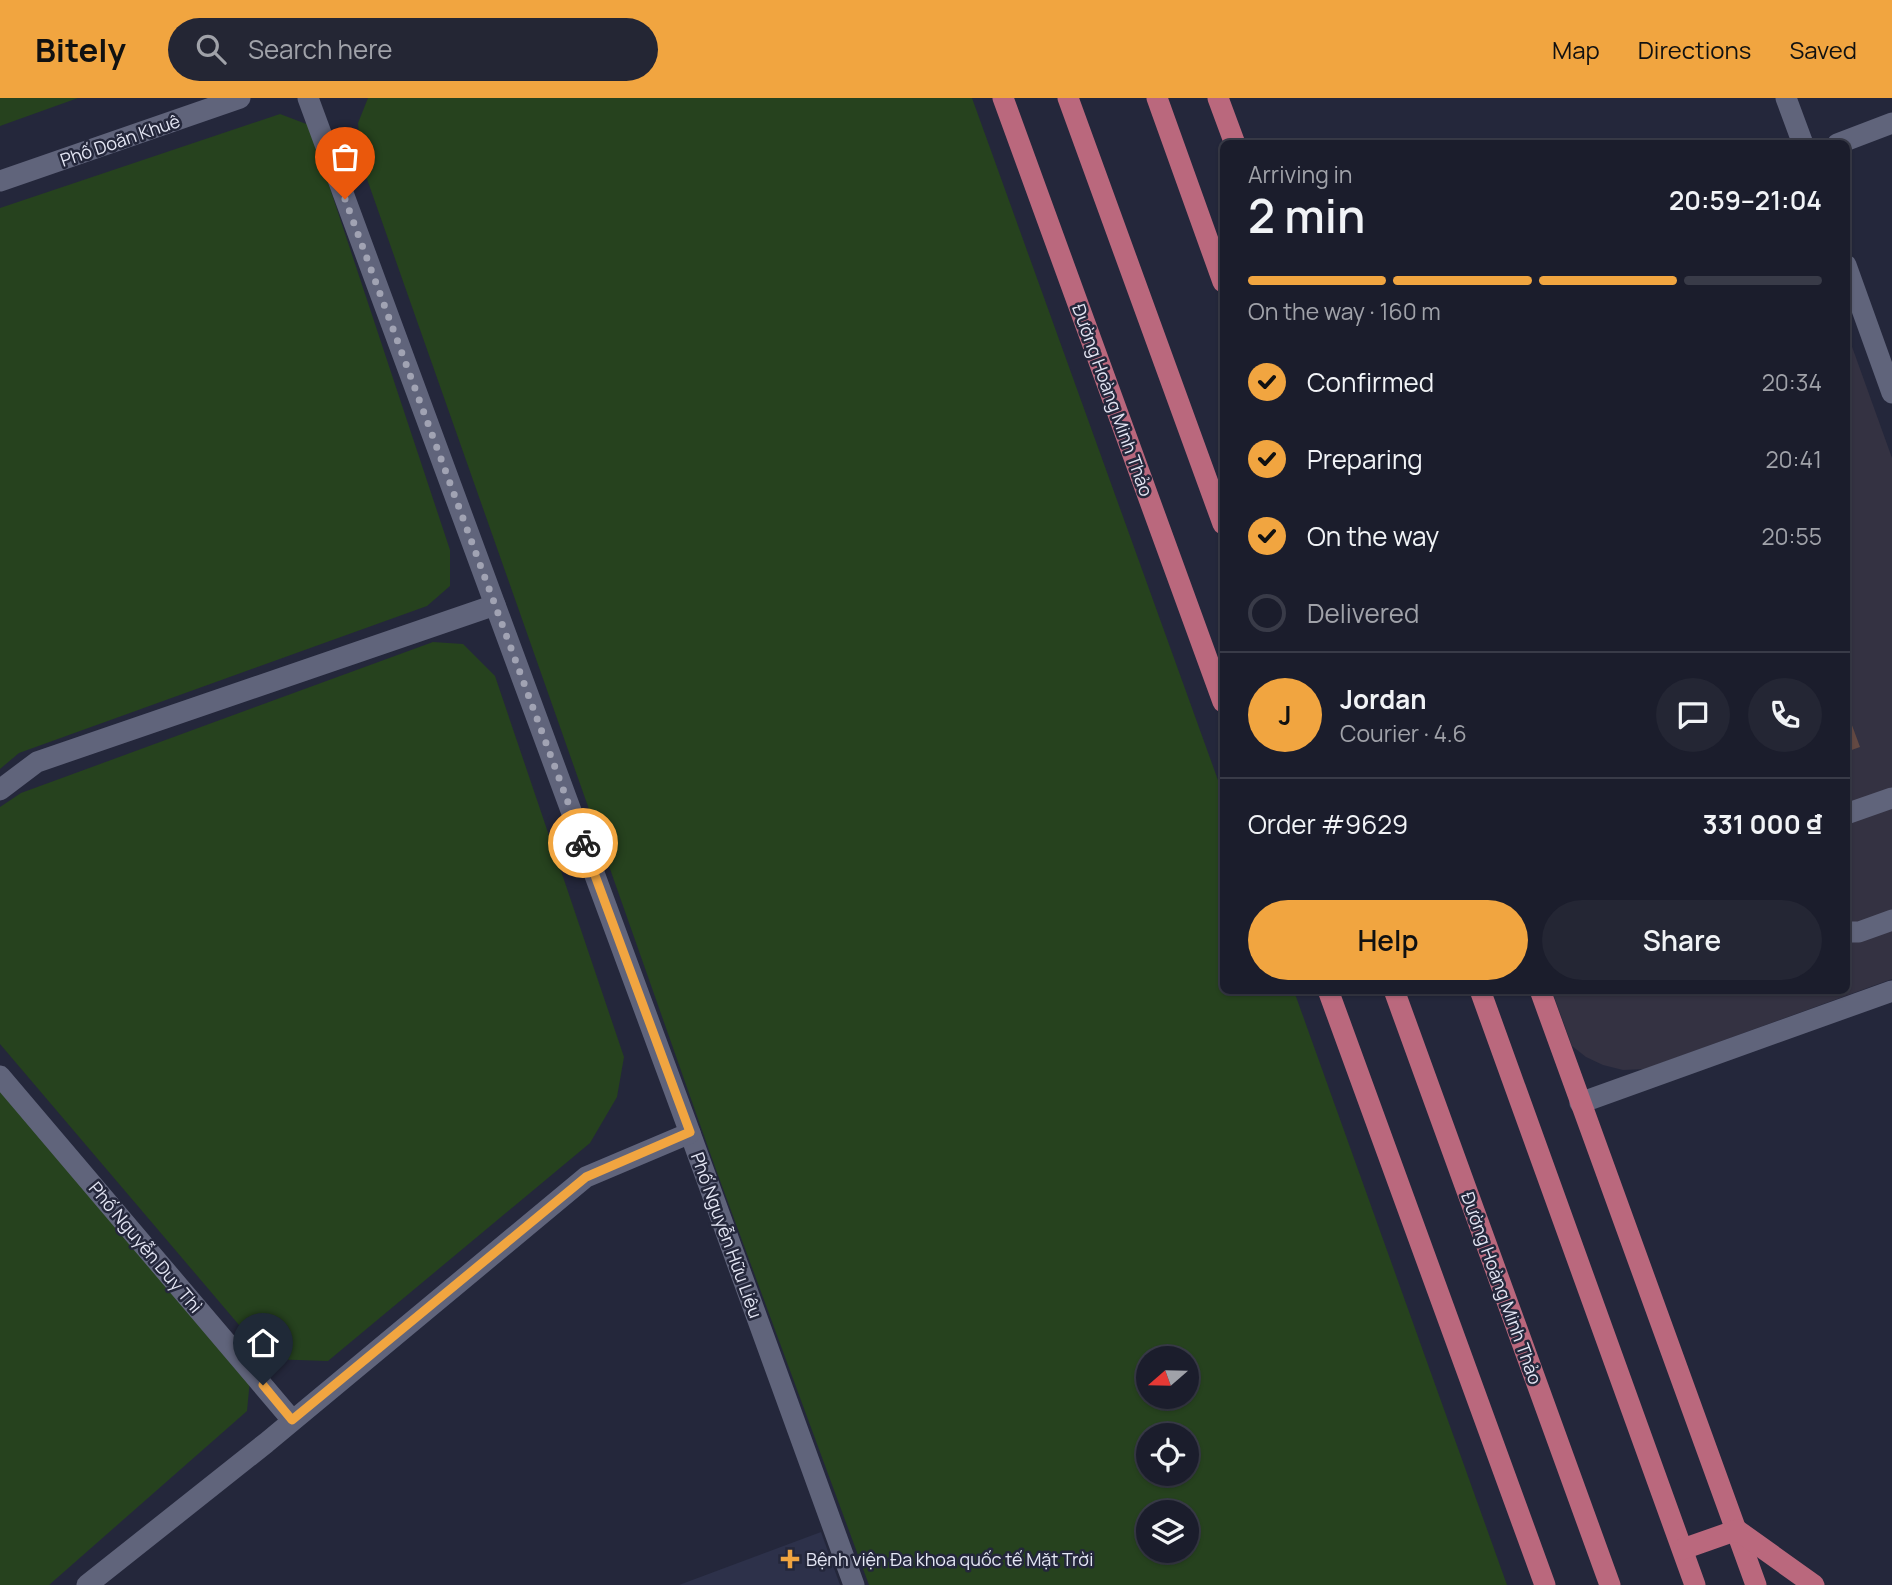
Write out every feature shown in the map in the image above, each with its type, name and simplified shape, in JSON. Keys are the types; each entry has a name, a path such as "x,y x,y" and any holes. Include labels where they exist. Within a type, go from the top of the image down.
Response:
{"main road":[{"name":"Đường Hoàng Minh Thảo","path":"1003,98 1220,694"},
{"path":"1068,98 1220,516"},
{"path":"1157,98 1220,274"},
{"path":"1218,98 1234,140"},
{"path":"1329,994 1545,1585"},
{"name":"Đường Hoàng Minh Thảo","path":"1395,994 1606,1584"},
{"path":"1481,994 1695,1585"},
{"path":"1541,994 1756,1585"},
{"path":"1683,1549 1737,1530"},
{"path":"1737,1530 1814,1585"}],"street":[{"name":"Phố Doãn Khuê","path":"0,181 240,98"},
{"name":"Phố Nguyễn Hữu Liêu","path":"308,98 690,1132 854,1585"},
{"path":"1786,98 1802,140"},
{"path":"1847,140 1892,123"},
{"path":"1850,276 1892,393"},
{"path":"0,789 37,762 495,605"},
{"path":"1850,813 1892,798"},
{"path":"1850,932 1859,932 1892,920"},
{"path":"1580,1102 1892,991"},
{"name":"Phố Nguyễn Duy Thì","path":"0,1076 292,1420"},
{"path":"87,1585 586,1177 690,1132"}],"shaded area":[{"path":"1850,341 1892,458 1892,979 1645,1069 1623,1070 1603,1065 1572,1046 1553,994 1850,994"},
{"name":"Bệnh viện Đa khoa quốc tế Mặt Trời","path":"821,1532 840,1585 679,1585"}],"green space":[{"path":"0,98 78,98 0,126"},
{"path":"368,98 972,98 1220,786 1220,994 1295,994 1507,1585 869,1585 715,1167 361,162 358,123"},
{"path":"280,114 309,125 450,550 450,586 427,606 19,753 0,769 0,208"},
{"path":"433,642 463,644 495,676 624,1057 617,1097 590,1143 328,1361 268,1359 0,1044 0,807 21,793"},
{"path":"0,1086 250,1379 247,1411 49,1585 0,1585"}],"building":[{"path":"1850,720 1860,747 1850,751"}],"way so far":[{"path":"345,199 583,843"}],"place":[{"name":"Bệnh viện Đa khoa quốc tế Mặt Trời","path":"790,1559"}],"route":[{"path":"263,1385 292,1420 586,1177 690,1132 583,843"}]}
